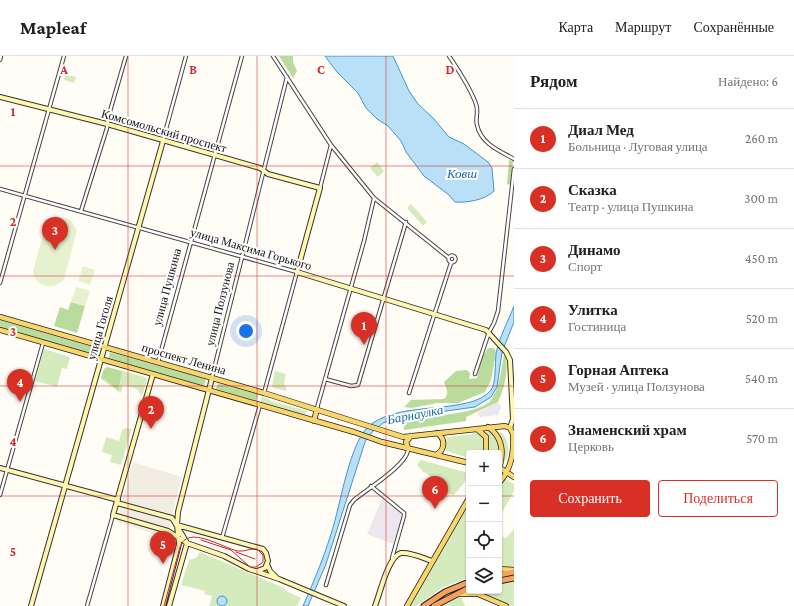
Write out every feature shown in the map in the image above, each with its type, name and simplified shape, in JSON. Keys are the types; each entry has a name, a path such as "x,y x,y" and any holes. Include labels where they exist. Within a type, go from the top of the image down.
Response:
{"highway":[{"path":"502,574 514,571"},
{"path":"502,580 514,578"},
{"path":"424,606 445,592 466,583"},
{"path":"434,606 466,589"}],"main road":[{"name":"проспект Ленина","path":"0,317 264,393 403,437 488,427 505,426 510,428"},
{"name":"проспект Ленина","path":"0,330 354,432 382,442 466,462"},
{"path":"314,421 317,409"},
{"path":"488,427 497,434 502,444 501,450"},
{"path":"477,428 486,437 486,450"},
{"path":"502,479 512,467 514,435 510,428"},
{"path":"436,455 441,451 443,446 441,437 437,433"},
{"path":"408,448 406,442 411,436"},
{"path":"460,461 466,465"},
{"path":"502,469 512,467"},
{"path":"502,470 514,477"},
{"path":"407,606 466,503"},
{"path":"502,569 514,571"},
{"path":"448,598 466,593 478,594 506,606"}],"street":[{"path":"0,60 1,56"},
{"path":"0,283 64,56"},
{"path":"81,211 107,128 126,56"},
{"name":"улица Гоголя","path":"31,606 186,56"},
{"name":"улица Пушкина","path":"158,362 242,56"},
{"path":"273,56 331,145 374,198 406,222 449,258 451,263 408,393"},
{"path":"449,56 469,89 477,106 477,125 479,131 491,147 514,159"},
{"name":"улица Ползунова","path":"162,606 179,544 177,525 287,77"},
{"name":"Комсомольский проспект","path":"0,97 48,111 107,124 260,168 264,171 320,188"},
{"path":"264,393 331,145"},
{"path":"475,374 489,332 498,311 514,169"},
{"name":"улица Максима Горького","path":"0,189 297,272 476,325 489,332 506,352 511,364 513,419 510,428"},
{"path":"317,409 351,288 374,198"},
{"path":"325,379 351,386 358,384 406,222"},
{"path":"449,258 452,256 456,258 455,262 451,263"},
{"path":"0,495 43,343"},
{"path":"87,606 153,374"},
{"path":"222,538 260,405"},
{"path":"326,585 350,505 371,486 402,463 408,454 408,448"},
{"path":"0,468 65,485 172,518 188,544 169,606"},
{"path":"371,486 404,512 392,559 375,606"},
{"path":"113,515 168,531 188,544 344,606"},
{"path":"168,531 174,529 177,525"},
{"path":"177,525 222,538 258,546 266,553 268,557 267,564 270,571 279,579"},
{"path":"392,559 397,555 404,553 432,561"},
{"path":"256,572 261,570 267,564"}],"shaded area":[{"path":"498,402 501,407 498,415 480,417 477,413"},
{"path":"133,462 182,477 166,538 117,522"},
{"path":"382,499 400,513 402,517 393,544 367,534"}],"green space":[{"path":"279,56 293,56 293,62 297,71 293,78"},
{"path":"65,74 76,77 74,83 64,80"},
{"path":"509,160 513,161 511,185 507,184"},
{"path":"377,162 384,171 378,177 370,168"},
{"path":"411,204 427,222 423,226 407,208"},
{"path":"56,216 70,219 77,230 64,279 55,285 45,286 37,281 33,271 46,224"},
{"path":"83,266 95,270 90,285 78,281"},
{"path":"76,287 90,291 85,306 71,302"},
{"path":"71,302 85,306 77,333 54,326 60,307 68,310"},
{"path":"0,320 97,348 95,355 0,328"},
{"path":"488,348 494,348 496,352 491,380 485,392 458,403 437,403 412,408 404,407 411,400 444,399 447,393 444,382 456,371 467,370 470,373 469,379 477,378 481,359"},
{"path":"44,349 70,357 67,369 62,368 57,387 35,381"},
{"path":"110,352 206,379 204,386 108,359"},
{"path":"504,355 506,356 507,362 506,374 498,402 466,417 466,421 404,430 404,418 464,412 485,405 491,400 496,390 500,378"},
{"path":"107,367 145,377 147,379 142,396 137,389 123,385 121,393 102,380 101,378 104,369"},
{"path":"107,367 122,371 118,391 106,380 101,378 104,369"},
{"path":"275,371 286,374 284,383 286,391 273,388 272,385"},
{"path":"218,383 258,394 256,401 216,389"},
{"path":"262,396 271,401 307,411 305,415 260,403"},
{"path":"126,428 132,429 121,465 110,462 112,455 102,452 106,437 119,441 122,430"},
{"path":"490,431 498,441 499,450 488,450 488,438 485,432"},
{"path":"501,432 506,438 508,447 508,455 504,462 503,442 499,433"},
{"path":"480,433 485,437 485,450 466,450 466,457 446,451 447,437"},
{"path":"421,460 466,472 466,481 453,496 431,480 433,479 425,472 424,473 417,465"},
{"path":"506,479 514,484 514,491 502,512 502,486 502,484"},
{"path":"466,507 466,578 442,588 416,606 409,606"},
{"path":"514,529 514,568 502,566 502,537 506,538"},
{"path":"200,552 286,589 286,591 301,598 297,606 209,606 212,596 204,594 205,591 181,585 189,560 196,558"},
{"path":"514,579 514,606 510,606 485,594 502,594 502,581"},
{"path":"461,597 465,606 442,606"}],"water":[{"name":"Ковш","path":"325,56 393,56 409,91 418,104 434,119 449,137 464,144 488,162 492,168 494,191 486,197 476,200 455,202 449,195 424,176 406,152 401,141 388,126 377,119 366,108 358,93 337,72"},
{"name":"Барнаулка","path":"514,306 514,322 502,352 497,387 491,397 475,407 396,418 383,423 372,432 365,442 326,564 308,606 303,606 327,545 351,460 360,437 366,429 379,420 394,414 412,410 467,403 481,398 491,390 495,378 497,348"},
{"path":"222,596 227,601 222,606 217,601"}],"tram line":[{"path":"164,606 180,547 184,540 198,537 238,551 257,549 263,555 263,562 256,567 250,567 231,550 201,540"},
{"path":"236,552 255,559"}],"place":[{"name":"Динамо","path":"55,250"},
{"name":"Диал Мед","path":"364,345"},
{"name":"Улитка","path":"20,402"},
{"name":"Сказка","path":"151,429"},
{"name":"Знаменский храм","path":"435,509"},
{"name":"Горная Аптека","path":"163,564"}]}
